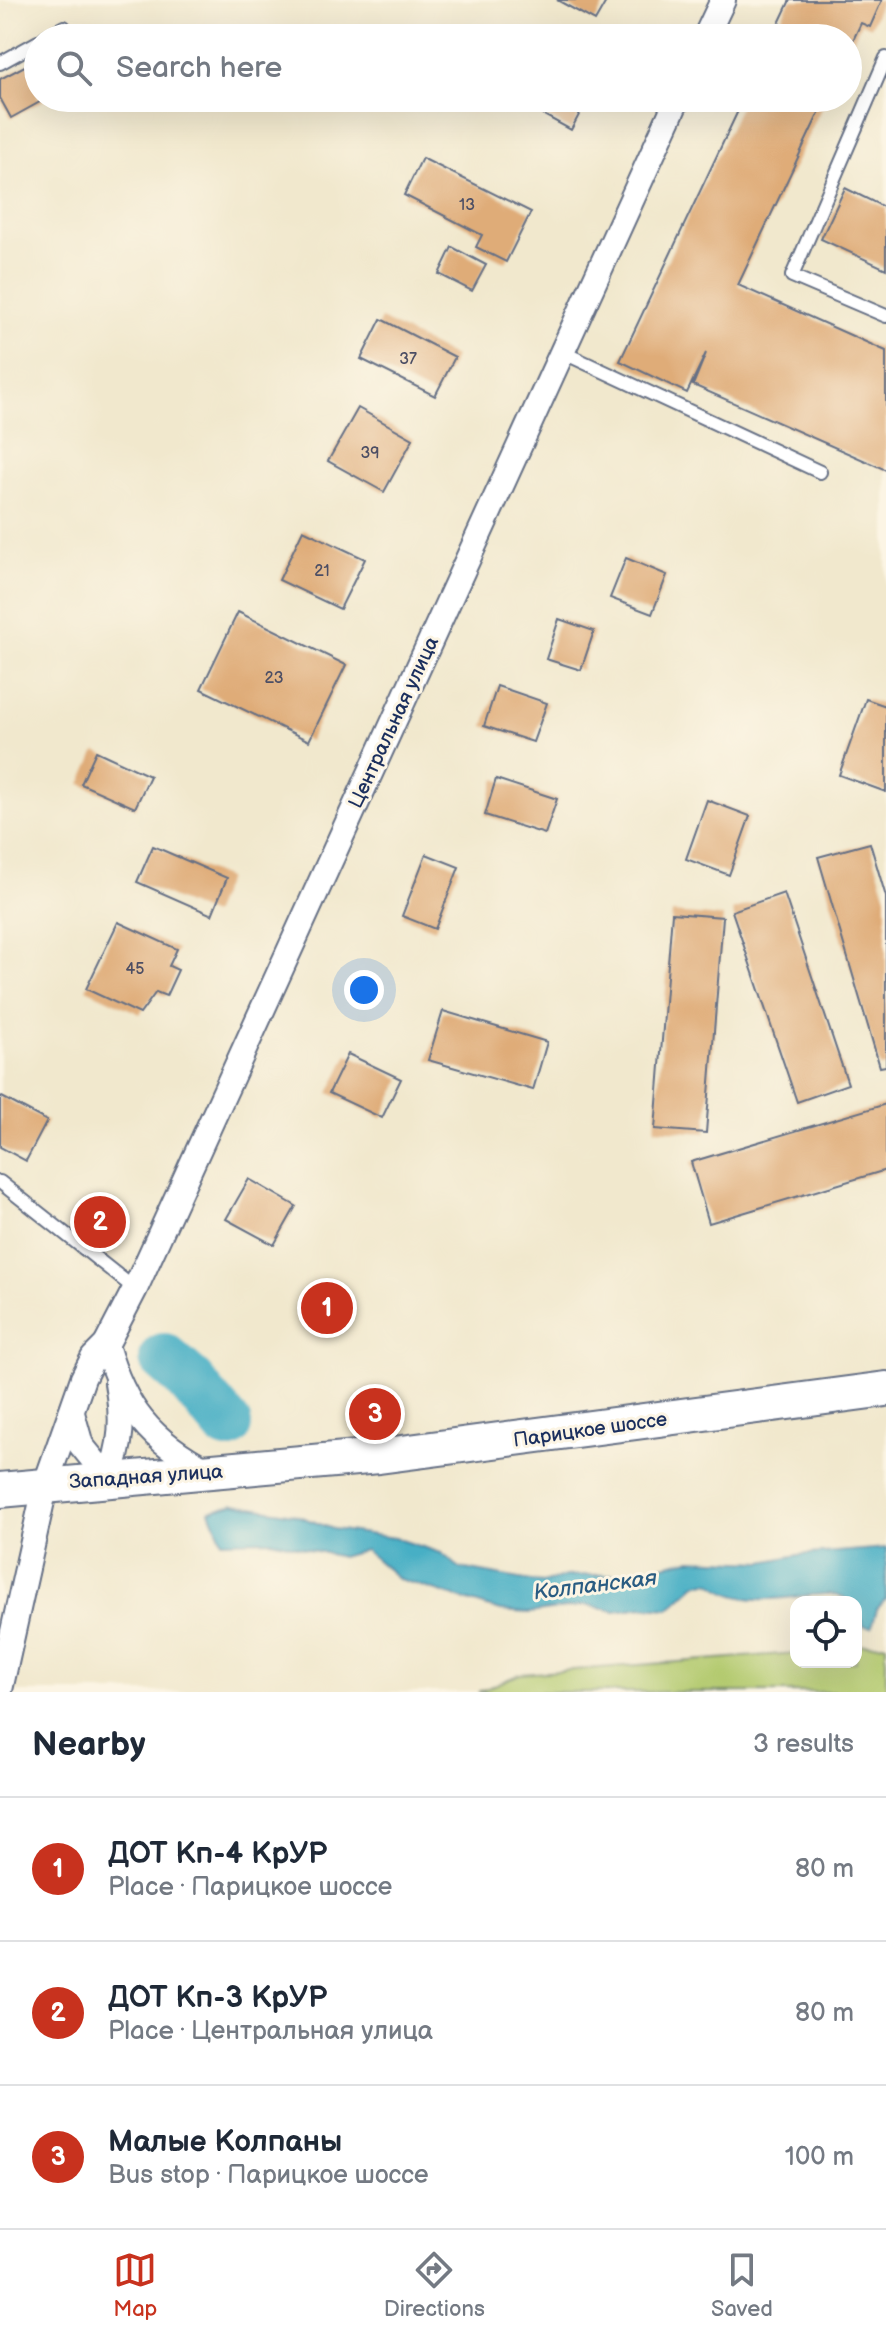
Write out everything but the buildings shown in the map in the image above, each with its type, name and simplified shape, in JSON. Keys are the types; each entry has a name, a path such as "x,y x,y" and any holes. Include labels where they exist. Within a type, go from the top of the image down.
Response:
{"main road":[{"name":"Парицкое шоссе","path":"293,1465 561,1434 886,1389"},
{"name":"Западная улица","path":"0,1490 46,1483 293,1465"}],"street":[{"path":"712,24 723,0"},
{"name":"Центральная улица","path":"46,1483 83,1378 93,1358 106,1345 135,1289 672,112"},
{"path":"106,1345 122,1412 121,1439 108,1478"},
{"path":"117,1383 136,1415 156,1436 179,1455 211,1472"},
{"path":"72,1413 81,1445 108,1478"},
{"path":"0,1690 46,1483"}],"lane":[{"path":"0,63 24,50"},
{"path":"886,58 792,276 886,316"},
{"path":"562,352 820,472"},
{"path":"0,1182 135,1289"}],"green space":[{"path":"886,1644 886,1692 478,1692 520,1674 790,1653 790,1668 862,1668 862,1645"}],"water":[{"path":"169,1355 193,1360 210,1372 221,1394 227,1425 195,1414 179,1398 160,1369"},
{"path":"234,1504 293,1514 333,1529 395,1538 441,1553 460,1568 542,1583 566,1576 624,1574 690,1559 763,1562 798,1555 886,1548 886,1599 877,1609 872,1627 863,1626 862,1596 826,1594 751,1599 723,1591 710,1582 697,1583 669,1609 643,1607 615,1611 587,1605 529,1613 500,1611 399,1579 365,1550 341,1557 271,1540 222,1541 210,1511"}],"waterway":[{"name":"Колпанская","path":"164,1358 187,1378 227,1425"}],"place":[{"name":"ДОТ Кп-3 КрУР","path":"100,1222"},
{"name":"ДОТ Кп-4 КрУР","path":"327,1308"},
{"name":"Малые Колпаны","path":"375,1414"}]}
